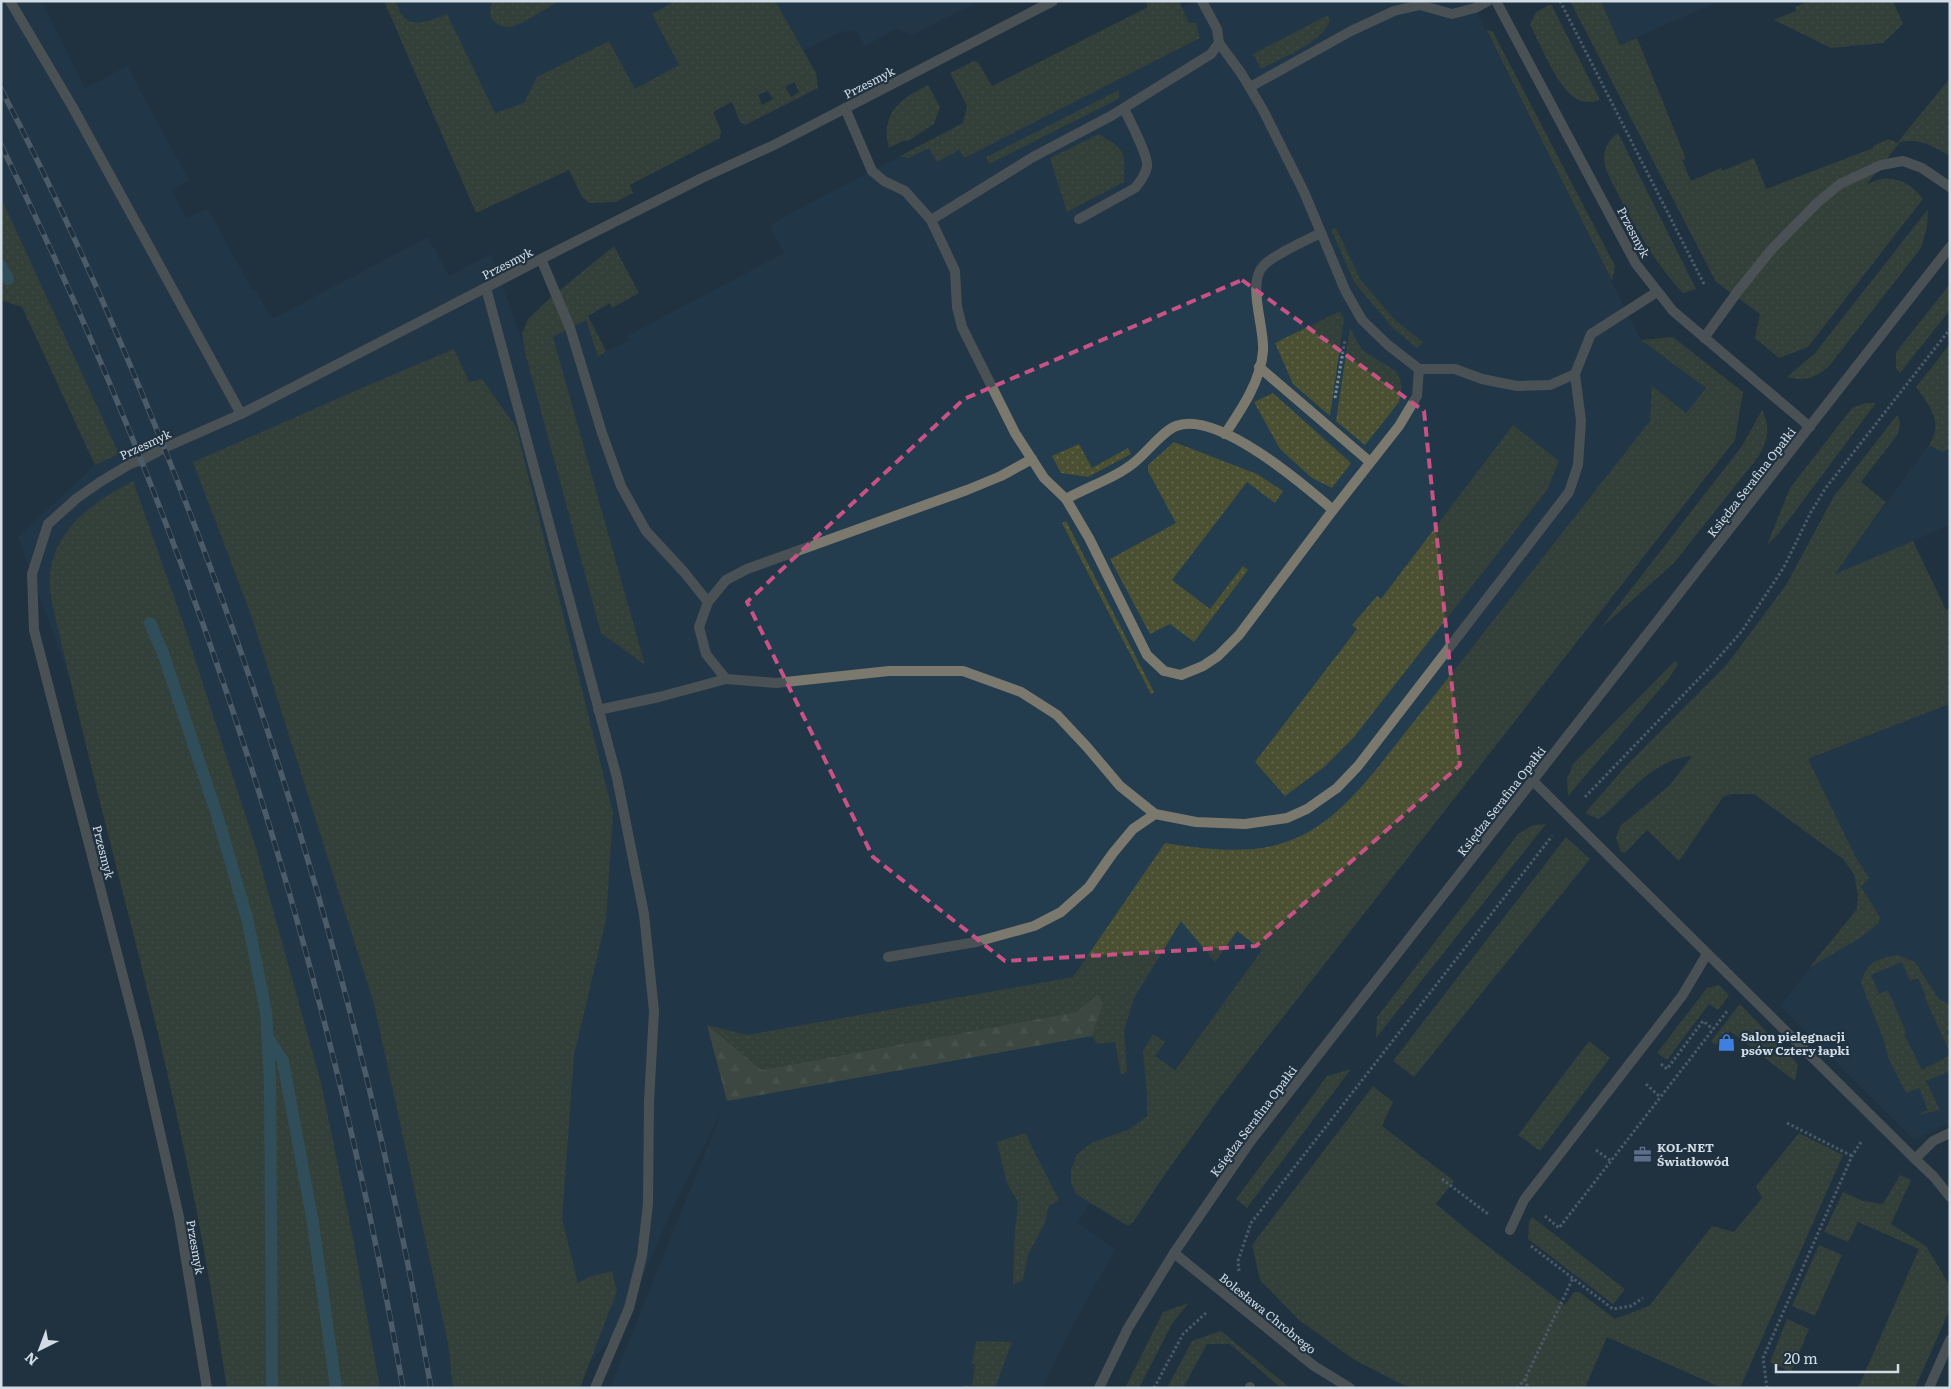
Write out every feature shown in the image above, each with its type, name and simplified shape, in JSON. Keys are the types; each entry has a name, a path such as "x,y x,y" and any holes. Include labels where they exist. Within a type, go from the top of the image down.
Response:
{"street":[{"path":"10,1 72,106 241,414"},
{"name":"Przesmyk","path":"207,1388 179,1217 139,1039 34,630 32,574 48,524 76,498 130,464 241,414 1053,1"},
{"path":"1202,1 1217,29 1219,43 1250,87 1304,192 1351,302 1362,320 1388,345 1419,369 1455,369 1482,379 1517,386 1550,385 1575,374"},
{"path":"1250,87 1351,31 1394,11 1420,5 1452,14 1475,8 1488,1"},
{"name":"Przesmyk","path":"1496,1 1636,264 1673,311 1810,427"},
{"path":"930,220 1033,157 1124,108 1211,54 1219,43"},
{"path":"845,108 872,171 884,182 905,191 930,220 954,271 957,307 962,328 1015,433 1044,478 1066,498 1089,538 1147,655 1164,671 1181,675 1203,666 1218,656 1238,635 1399,426 1417,396 1419,369"},
{"path":"1079,218 1135,188 1141,181 1147,166 1140,143 1124,108"},
{"path":"1704,338 1738,291 1772,249 1817,203 1840,184 1882,165 1903,161 1922,168 1950,187"},
{"path":"1225,434 1251,390 1263,353 1264,335 1256,289 1257,277 1264,265 1321,233"},
{"name":"Księdza Serafina Opałki","path":"1099,1388 1128,1328 1174,1253 1250,1142 1950,247"},
{"path":"541,260 570,328 620,486 646,531 684,572 708,602"},
{"path":"486,288 617,778 644,914 654,1010 649,1102 648,1204 642,1256 629,1308 594,1388"},
{"path":"598,710 659,697 726,679 776,683 889,671 963,671 1021,692 1057,715 1088,747 1120,786 1156,814 1196,822 1236,824 1287,818 1315,804 1337,788 1353,771 1396,718 1569,492 1578,465 1581,421 1575,374 1591,334 1657,292"},
{"path":"1260,367 1370,462"},
{"path":"1066,498 1121,472 1176,426 1197,424 1225,434 1261,453 1294,477 1333,510"},
{"path":"726,679 706,654 699,627 708,602 726,580 747,569 967,490 1001,476 1032,459"},
{"path":"1533,781 1934,1177 1950,1197"},
{"path":"888,957 976,942 1034,926 1061,912 1089,887 1133,829 1156,814"},
{"path":"1510,1230 1524,1200 1682,996 1707,954"},
{"path":"1915,1159 1933,1142 1950,1133"},
{"name":"Bolesława Chrobrego","path":"1174,1253 1314,1366 1348,1387"},
{"path":"1929,1388 1950,1340"}],"path":[{"path":"1560,1 1706,286"},
{"path":"1330,428 1351,302"},
{"path":"1545,1216 1559,1228 1726,1012"},
{"path":"1667,1069 1703,1021 1713,1029"},
{"path":"1646,1084 1660,1097"},
{"path":"1766,1388 1763,1358 1852,1156 1866,1134 1877,1122"},
{"path":"1788,1123 1852,1156"},
{"path":"1596,1150 1611,1161"},
{"path":"1442,1179 1613,1310 1631,1306 1643,1298"},
{"path":"1517,1388 1526,1379 1573,1278"},
{"path":"1154,1388 1183,1334 1208,1311"},
{"path":"1526,1379 1528,1388"}],"highlighted area":[{"path":"1242,280 1424,411 1460,765 1256,946 1005,961 873,857 747,602 964,399"}],"shaded area":[{"path":"1,1 42,1 85,88 127,66 189,180 172,190 186,218 208,209 253,291 256,290 268,313 274,318 428,237 449,276 491,254 526,352 588,316 606,351 629,340 627,336 784,253 770,226 778,220 1195,1 1471,1 1641,340 1706,388 1278,934 1198,903 1263,950 1174,1070 1078,1222 1115,1250 1072,1327 1042,1388 610,1388 722,1111 677,1199 621,1326 569,1388 227,1388 181,1097 80,707 18,537 95,465 22,307 1,300"},
{"path":"384,1 979,1 913,35 897,29 865,46 857,31 840,32 569,168 462,177"},
{"path":"1601,1 1719,1 1620,45"},
{"path":"1950,376 1950,525 1834,575 1931,442 1936,425 1933,411 1924,398"},
{"path":"1950,704 1950,1123 1914,1140 1780,1006 1857,909 1858,895 1854,874 1843,859 1754,794 1799,763"}],"green space":[{"path":"384,1 396,1 399,11 410,21 423,22 447,14 495,113 524,103 537,77 609,41 635,89 679,65 652,14 675,1 775,1 816,73 818,88 745,125 740,122 732,102 713,112 721,131 720,138 630,185 633,193 616,202 589,203 582,197 569,170 476,213","holes":["794,82 799,92 791,97 785,87","768,91 773,99 762,105 758,95"]},
{"path":"493,1 559,1 526,20 509,27 499,25 491,18 490,7"},
{"path":"1145,1 1179,1 1189,23 1196,23 1200,38 964,158 959,150 937,162 929,148 909,158 900,156 963,123 967,106 950,73 974,61 978,62 992,86 1148,7"},
{"path":"1570,1 1601,1 1620,45 1637,38 1686,159 1682,160 1691,181 1721,168 1722,171 1754,158 1766,189 1873,148 1873,146 1889,139 1897,143 1950,78 1950,156 1920,142 1900,142 1867,184 1881,179 1893,179 1910,186 1923,199 1808,347 1779,358 1755,338 1760,314 1716,282"},
{"path":"1809,1 1893,1 1903,24 1883,43 1831,48 1774,20 1796,11 1795,7"},
{"path":"1551,4 1600,100 1586,102 1573,97 1558,79 1545,56 1530,25 1536,12"},
{"path":"1328,15 1330,20 1326,29 1319,36 1300,49 1261,69 1253,54"},
{"path":"1486,29 1493,32 1615,266 1612,281"},
{"path":"928,85 940,107 934,124 908,141 903,141 889,148 887,125 890,116 901,102"},
{"path":"1119,90 1119,97 1116,100 989,164 986,157"},
{"path":"1618,133 1696,289 1683,293 1673,282 1655,258 1640,233 1610,177 1604,159 1605,151 1610,141"},
{"path":"1099,134 1122,152 1124,157 1124,182 1067,212 1050,158"},
{"path":"1,198 119,454 95,465 22,307 1,300"},
{"path":"1928,209 1927,227 1921,248 1830,365 1810,378 1787,377 1815,353"},
{"path":"1336,228 1360,279 1394,319 1423,342 1417,348 1393,328 1354,282 1331,229"},
{"path":"614,246 639,293 612,308 610,303 588,316 606,351 598,357 586,320 553,337 645,665 601,633 525,352 522,334 528,319 549,299"},
{"path":"1950,284 1950,310 1900,373 1896,368 1896,352"},
{"path":"1340,311 1344,319 1330,416 1293,384 1275,343"},
{"path":"1350,328 1362,350 1396,371 1402,388 1399,402 1365,445 1336,421"},
{"path":"1673,337 1743,392 1735,440 1219,1099 1134,1221 1128,1226 1076,1194 1071,1183 1071,1170 1077,1154 1093,1142 1128,1130 1147,1116 1143,1051 1153,1034 1165,1042 1155,1056 1175,1070 1262,950 1237,931 1215,962 1181,921 1134,998 1124,1031 1127,1071 1121,1075 1115,1042 1097,1044 1092,1036 1103,1004 1098,994 1076,1012 762,1070 707,1025 747,1035 1073,977 1165,843 1233,850 1261,848 1286,842 1310,831 1332,815 1355,794 1379,766 1650,421 1652,386 1686,413 1706,388 1641,340"},
{"path":"1950,344 1950,449 1942,452 1929,445 1934,437 1935,422 1930,407 1916,387"},
{"path":"454,349 469,382 482,379 516,427 613,813 606,920 574,1055 562,1219 578,1283 591,1276 612,1271 617,1291 580,1388 453,1388 448,1343 374,1004 251,615 193,462"},
{"path":"1273,393 1351,463 1332,488 1312,478 1280,449 1254,402"},
{"path":"1865,403 1876,403 1779,533 1767,545 1790,488 1852,408"},
{"path":"1762,410 1767,422 1767,434 1758,457 1674,563 1600,629 1742,446"},
{"path":"1897,415 1900,422 1898,434 1861,482 1886,502 1835,574 1913,541 1946,610 1950,608 1950,704 1808,759 1855,856 1869,878 1861,887 1880,917 1879,923 1860,938 1809,968 1857,909 1858,895 1854,874 1843,859 1754,794 1732,794 1723,797 1679,861 1647,830 1625,853 1621,852 1616,838 1620,826 1669,786 1692,756 1679,758 1656,769 1598,819 1585,813 1627,765 1728,663 1786,585 1834,496"},
{"path":"1513,425 1559,461 1547,490 1354,737 1324,767 1285,796 1255,762 1357,629 1352,625 1377,596 1381,599"},
{"path":"1174,442 1257,474 1283,491 1275,503 1247,482 1172,580 1210,609 1243,566 1248,570 1194,642 1170,624 1150,634 1110,559 1176,523 1148,471 1148,465"},
{"path":"1079,444 1092,468 1128,448 1131,454 1088,477 1061,473 1052,456"},
{"path":"133,481 184,625 256,848 321,1083 353,1238 380,1388 227,1388 201,1233 174,1102 80,721 50,591 50,574 54,557 60,542 69,529 91,507"},
{"path":"1066,521 1154,692 1151,694 1062,523"},
{"path":"1675,661 1678,664 1667,681 1568,796 1567,779 1573,764"},
{"path":"1546,824 1376,1038 1377,1017 1518,834 1533,825"},
{"path":"1566,837 1590,859 1414,1077 1393,1061"},
{"path":"1898,955 1915,962 1938,998 1950,1005 1950,1029 1946,1031 1950,1039 1950,1053 1918,978 1910,981 1902,962 1871,975 1879,994 1888,990 1906,1032 1904,1034 1922,1070 1950,1055 1950,1071 1926,1081 1940,1110 1917,1115 1928,1110 1919,1088 1906,1093 1889,1060 1883,1038 1861,983 1866,970 1874,962"},
{"path":"1719,985 1729,995 1718,1010 1709,1004 1667,1060 1657,1053 1707,988"},
{"path":"1098,994 1103,1004 1092,1036 727,1101 707,1025 762,1070 1076,1012"},
{"path":"1740,1004 1798,1064 1795,1081 1730,1031 1718,1046 1711,1041"},
{"path":"1589,1041 1610,1058 1540,1151 1518,1135"},
{"path":"1351,1069 1247,1208 1236,1199 1327,1076"},
{"path":"1373,1086 1393,1102 1382,1126 1454,1181 1436,1204 1565,1305 1574,1292 1579,1292 1615,1319 1649,1306 1712,1226 1734,1232 1762,1198 1756,1186 1799,1133 1843,1155 1740,1388 1722,1388 1607,1337 1585,1388 1413,1388 1399,1383 1353,1359 1299,1320 1260,1280 1252,1245"},
{"path":"1025,1133 1059,1200 1049,1206 1045,1223 1028,1255 1023,1280 1013,1285 1015,1225 1018,1202 1007,1183 997,1142"},
{"path":"1900,1175 1911,1180 1891,1224 1926,1246 1950,1286 1950,1309 1915,1388 1858,1388 1919,1249 1858,1222 1848,1242 1824,1232 1843,1192 1863,1201 1883,1204"},
{"path":"1532,1217 1625,1289 1613,1304 1528,1239 1529,1222"},
{"path":"1819,1245 1842,1255 1815,1316 1792,1306"},
{"path":"1189,1303 1173,1322 1139,1388 1125,1388 1163,1312"},
{"path":"1787,1319 1809,1329 1791,1372 1770,1362"},
{"path":"1221,1331 1290,1388 1281,1388 1230,1344 1207,1344 1183,1388 1167,1388 1192,1341"},
{"path":"976,1341 1012,1342 995,1388 963,1388 964,1385 972,1386 975,1365 972,1363"}],"waterway":[{"path":"1,266 8,279"},
{"path":"150,623 163,653 218,818 248,922 266,1012 270,1081 272,1388"},
{"path":"268,1038 283,1061 313,1223 336,1388"}],"railway":[{"path":"1,89 86,263 124,351 206,555 248,672 322,907 354,1026 383,1146 431,1388"},
{"path":"1,145 71,293 135,444 193,597 246,752 294,909 336,1067 372,1227 403,1388"}],"place":[{"name":"Salon pielęgnacji psów Cztery łapki","path":"1727,1043"},
{"name":"KOL-NET Światłowód","path":"1643,1154"}]}
